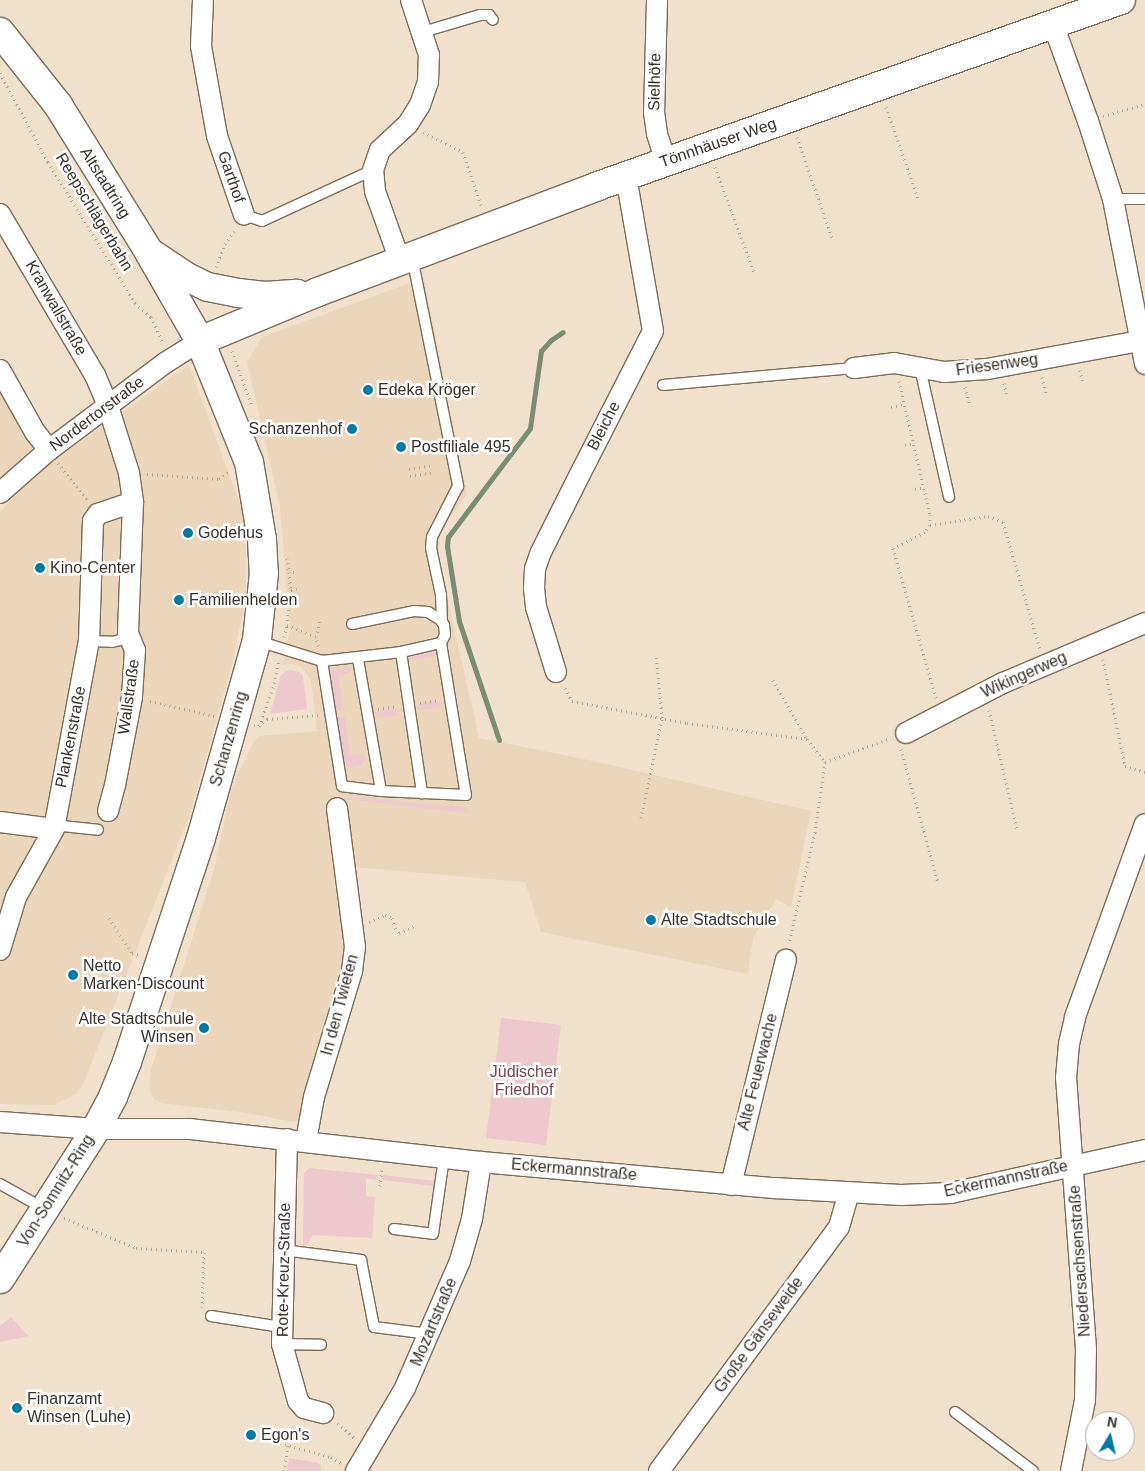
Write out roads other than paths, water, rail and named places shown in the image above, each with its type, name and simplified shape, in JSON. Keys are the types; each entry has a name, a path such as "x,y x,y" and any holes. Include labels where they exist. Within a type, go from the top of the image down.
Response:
{"main road":[{"name":"Tönnhäuser Weg","path":"200,341 318,292 626,176 1121,0"},
{"name":"Altstadtring","path":"0,32 19,53 58,105 149,252 200,341"},
{"name":"Tönnhäuser Weg","path":"149,252 185,276 208,287 265,296 318,292"},
{"name":"Schanzenring","path":"96,1129 113,1098 124,1071 162,962 201,838 246,723 269,644 262,602 263,548 249,462 200,341"},
{"name":"Von-Somnitz-Ring","path":"0,1278 96,1129"}],"street":[{"name":"Garthof","path":"203,0 201,46 217,136 244,215"},
{"path":"406,259 375,191 373,170 380,150 408,124 420,105 428,82 429,55 411,0"},
{"name":"Sielhöfe","path":"657,0 654,112 657,134 666,162"},
{"path":"1053,24 1088,121 1113,199 1145,364"},
{"name":"Bleiche","path":"556,672 536,607 535,569 576,482 653,330 626,176"},
{"name":"Kranwallstraße","path":"0,214 95,375 108,406"},
{"name":"Nordertorstraße","path":"0,494 49,450 170,360 200,341"},
{"name":"Friesenweg","path":"854,368 894,363 944,372 987,369 1140,341"},
{"path":"0,370 35,432 49,450"},
{"name":"Wallstraße","path":"108,406 129,473 133,502 128,633 136,650 132,697 108,811"},
{"name":"Plankenstraße","path":"0,950 16,897 54,829 90,641 93,521 98,514 133,502"},
{"name":"Wikingerweg","path":"902,734 984,692 1145,623"},
{"name":"In den Twieten","path":"297,1140 314,1097 352,971 355,947 354,925 337,808"},
{"path":"0,822 54,829"},
{"name":"Niedersachsenstraße","path":"1071,1471 1085,1400 1086,1350 1066,1078 1070,1035 1074,1017 1145,824"},
{"name":"Alte Feuerwache","path":"731,1185 786,960"},
{"name":"Eckermannstraße","path":"0,1122 96,1129 190,1129 481,1162 731,1185 901,1195 951,1193 1073,1164 1145,1150"},
{"name":"Rote-Kreuz-Straße","path":"297,1140 283,1250 282,1336 298,1401 304,1408 323,1413"},
{"name":"Mozartstraße","path":"352,1469 368,1450 405,1388 431,1334 460,1261 472,1219 481,1162"},
{"name":"Große Gänseweide","path":"659,1471 838,1227 849,1193"}],"lane":[{"path":"423,32 480,15 489,15 493,20"},
{"name":"Garthof","path":"244,215 262,221 373,170"},
{"path":"1113,199 1145,199"},
{"path":"322,661 342,786 381,791 466,795 440,642 445,634 442,622 441,595 431,548 432,537 458,486 406,259"},
{"path":"663,385 854,368"},
{"path":"920,368 948,497"},
{"path":"352,624 414,611 428,612 442,622"},
{"path":"90,641 112,642 120,640 128,633"},
{"path":"269,644 322,661 358,659 401,652 440,642"},
{"path":"401,652 422,793"},
{"path":"358,659 381,791"},
{"path":"54,829 62,826 98,830"},
{"path":"394,1229 433,1234 444,1158"},
{"path":"0,1184 45,1209"},
{"path":"283,1250 361,1260 374,1327 431,1334"},
{"path":"210,1316 321,1345"},
{"path":"955,1412 1033,1471"}],"waterway":[{"path":"499,740 459,621 447,546 448,537 530,428 541,351 551,340 563,332"}],"place":[{"name":"Edeka Kröger","path":"368,390"},
{"name":"Schanzenhof","path":"352,429"},
{"name":"Postfiliale 495","path":"401,447"},
{"name":"Godehus","path":"188,533"},
{"name":"Kino-Center","path":"40,568"},
{"name":"Familienhelden","path":"179,600"},
{"name":"Alte Stadtschule","path":"651,920"},
{"name":"Netto Marken-Discount","path":"73,975"},
{"name":"Alte Stadtschule Winsen","path":"204,1028"},
{"name":"Finanzamt Winsen (Luhe)","path":"17,1408"},
{"name":"Egon's","path":"251,1435"}],"park label":[{"name":"Jüdischer Friedhof","path":"524,1081"}]}
